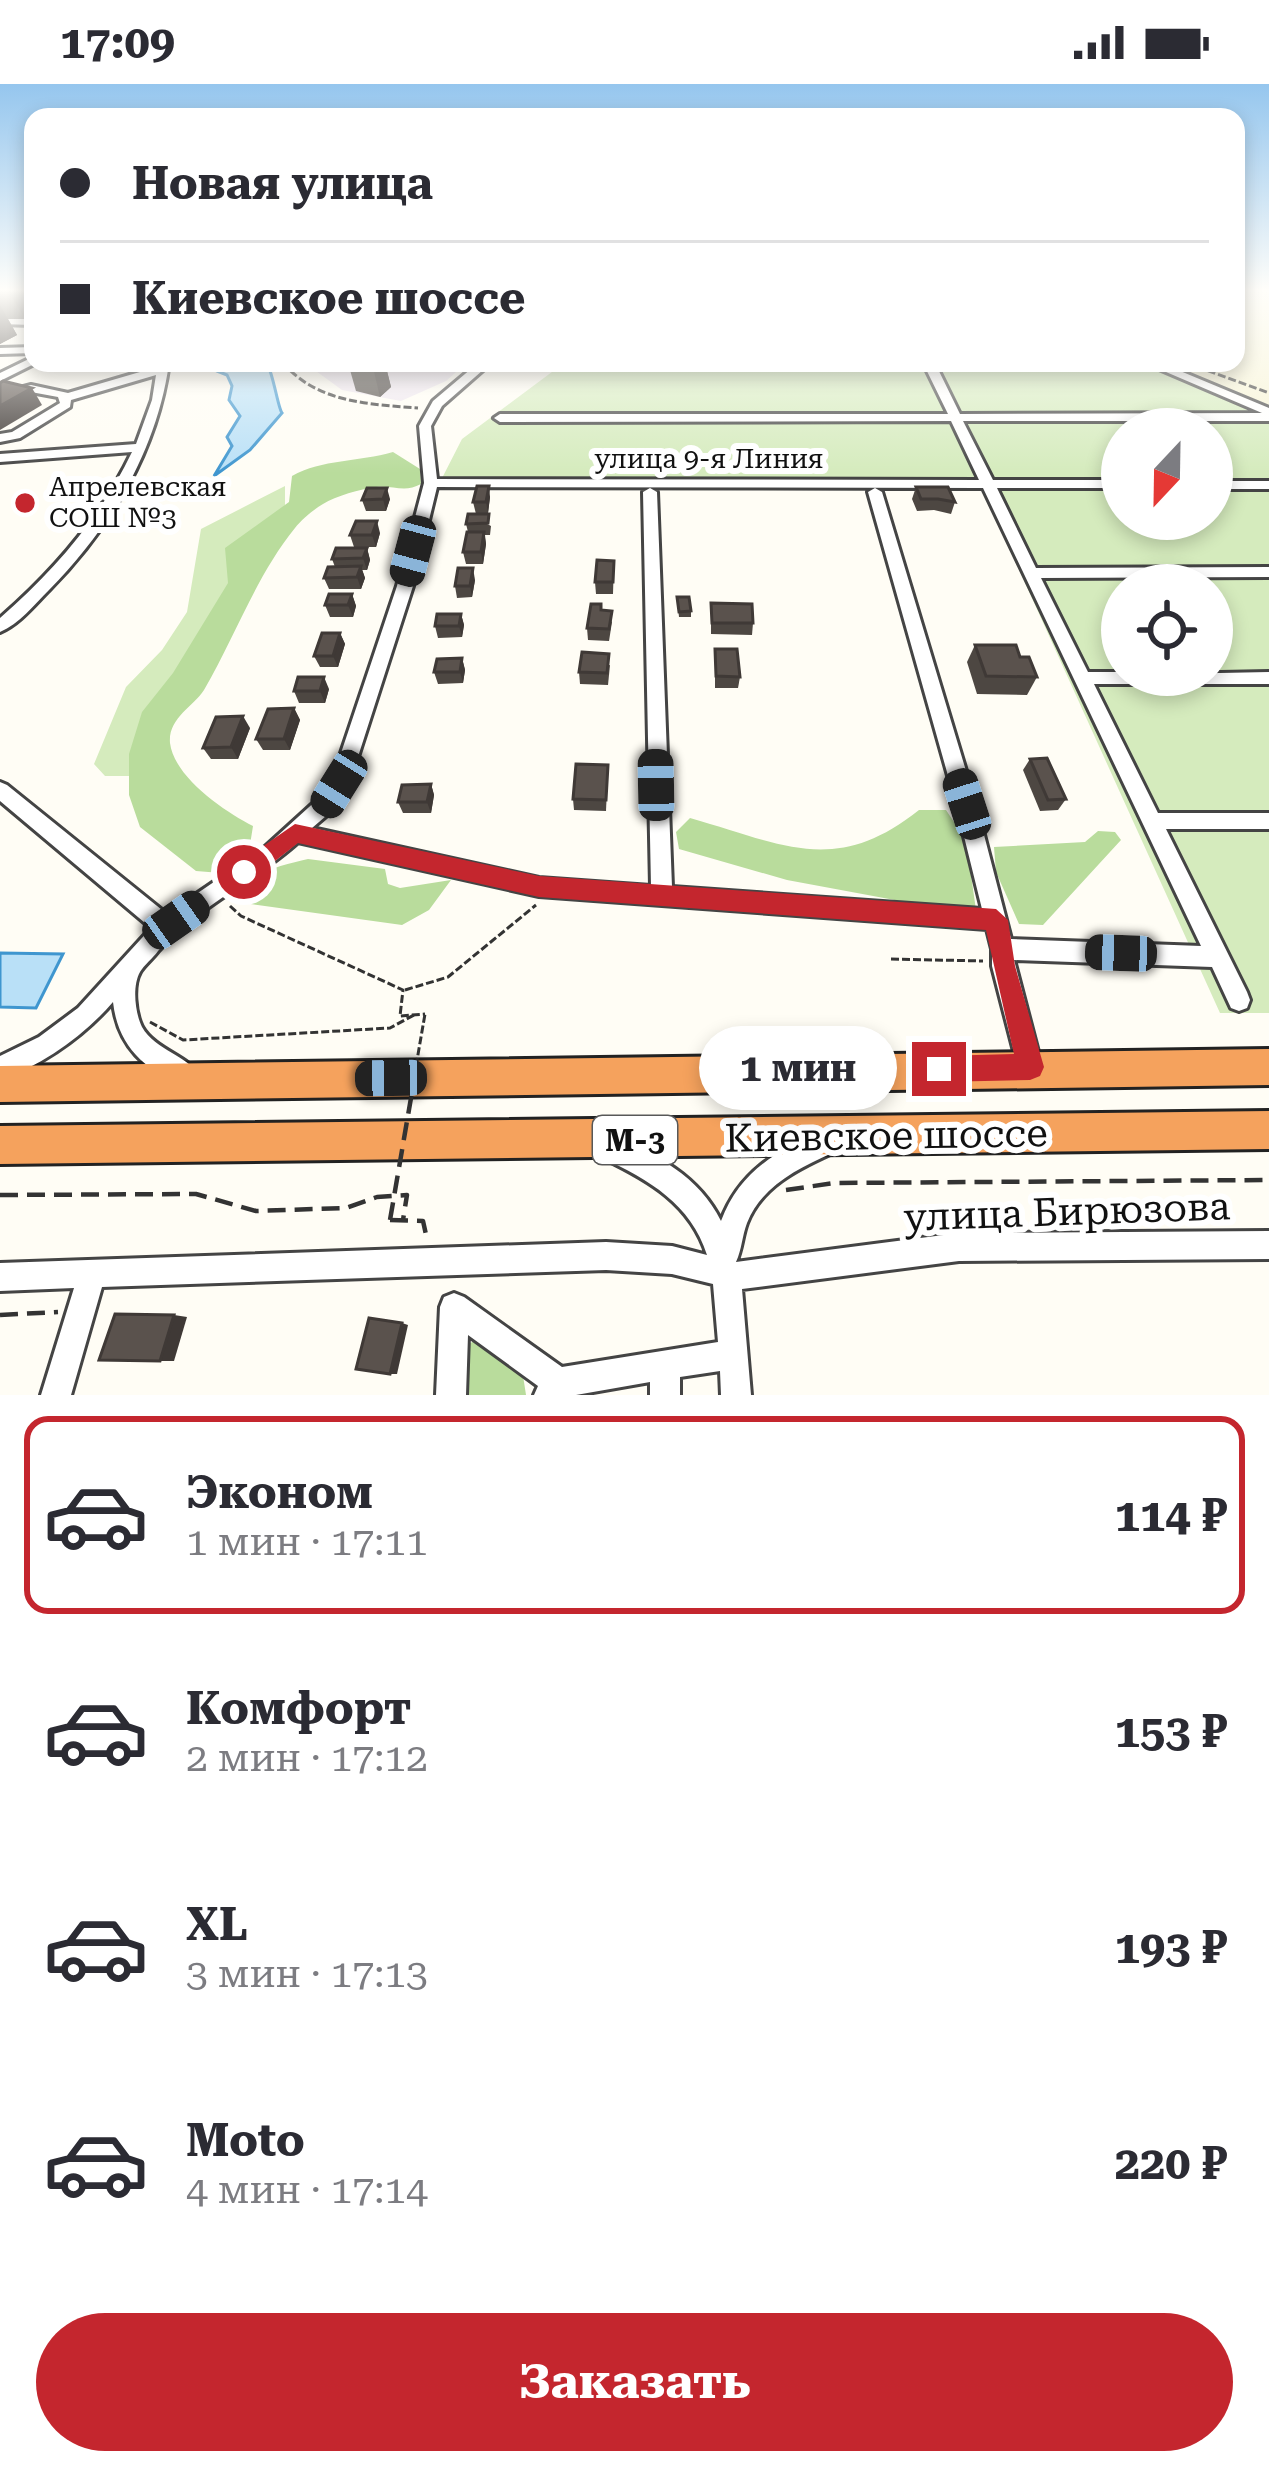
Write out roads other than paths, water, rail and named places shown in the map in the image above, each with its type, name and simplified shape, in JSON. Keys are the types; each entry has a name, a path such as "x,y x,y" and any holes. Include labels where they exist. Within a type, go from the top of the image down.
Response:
{"highway":[{"name":"Киевское шоссе","path":"0,1084 1269,1067"},
{"name":"Киевское шоссе","path":"0,1144 1269,1130"}],"street":[{"path":"4,392 31,388 64,398 144,372"},
{"path":"0,627 64,567 139,448 153,415 162,372"},
{"path":"0,1070 86,1016 166,927 295,833 326,804 346,766 404,586 431,483 425,426 432,410 475,372"},
{"path":"933,372 1239,1000"},
{"path":"1172,372 1269,414"},
{"path":"0,437 16,435 66,404 64,398"},
{"path":"500,418 1269,414"},
{"path":"0,458 139,448"},
{"name":"улица 9-я Линия","path":"431,483 1101,484"},
{"path":"1233,485 1269,485"},
{"path":"875,491 996,920 1030,1067"},
{"path":"650,492 662,898"},
{"path":"1030,573 1269,572"},
{"path":"1084,678 1269,678"},
{"path":"0,790 166,927"},
{"path":"1150,821 1269,821"},
{"path":"295,833 553,888 996,920"},
{"path":"1003,956 1218,957"},
{"path":"130,965 122,1008 129,1029 167,1065 208,1082"},
{"path":"726,1274 731,1227 752,1185 794,1156 843,1138 880,1132"},
{"path":"584,1140 628,1155 677,1186 713,1226 722,1244 736,1395"},
{"name":"улица Бирюзова","path":"726,1274 959,1247 1269,1245"},
{"path":"0,1277 606,1256 672,1260 726,1274"},
{"path":"56,1395 92,1274"},
{"path":"451,1395 454,1307 554,1389 666,1380 733,1354"}],"water":[{"path":"220,372 270,372 282,413 250,450 214,476 232,446 227,437 240,416 229,400 232,386"},
{"path":"0,953 63,954 36,1008 0,1007"}],"place":[{"name":"Апрелевская СОШ №3","path":"25,503"}]}
